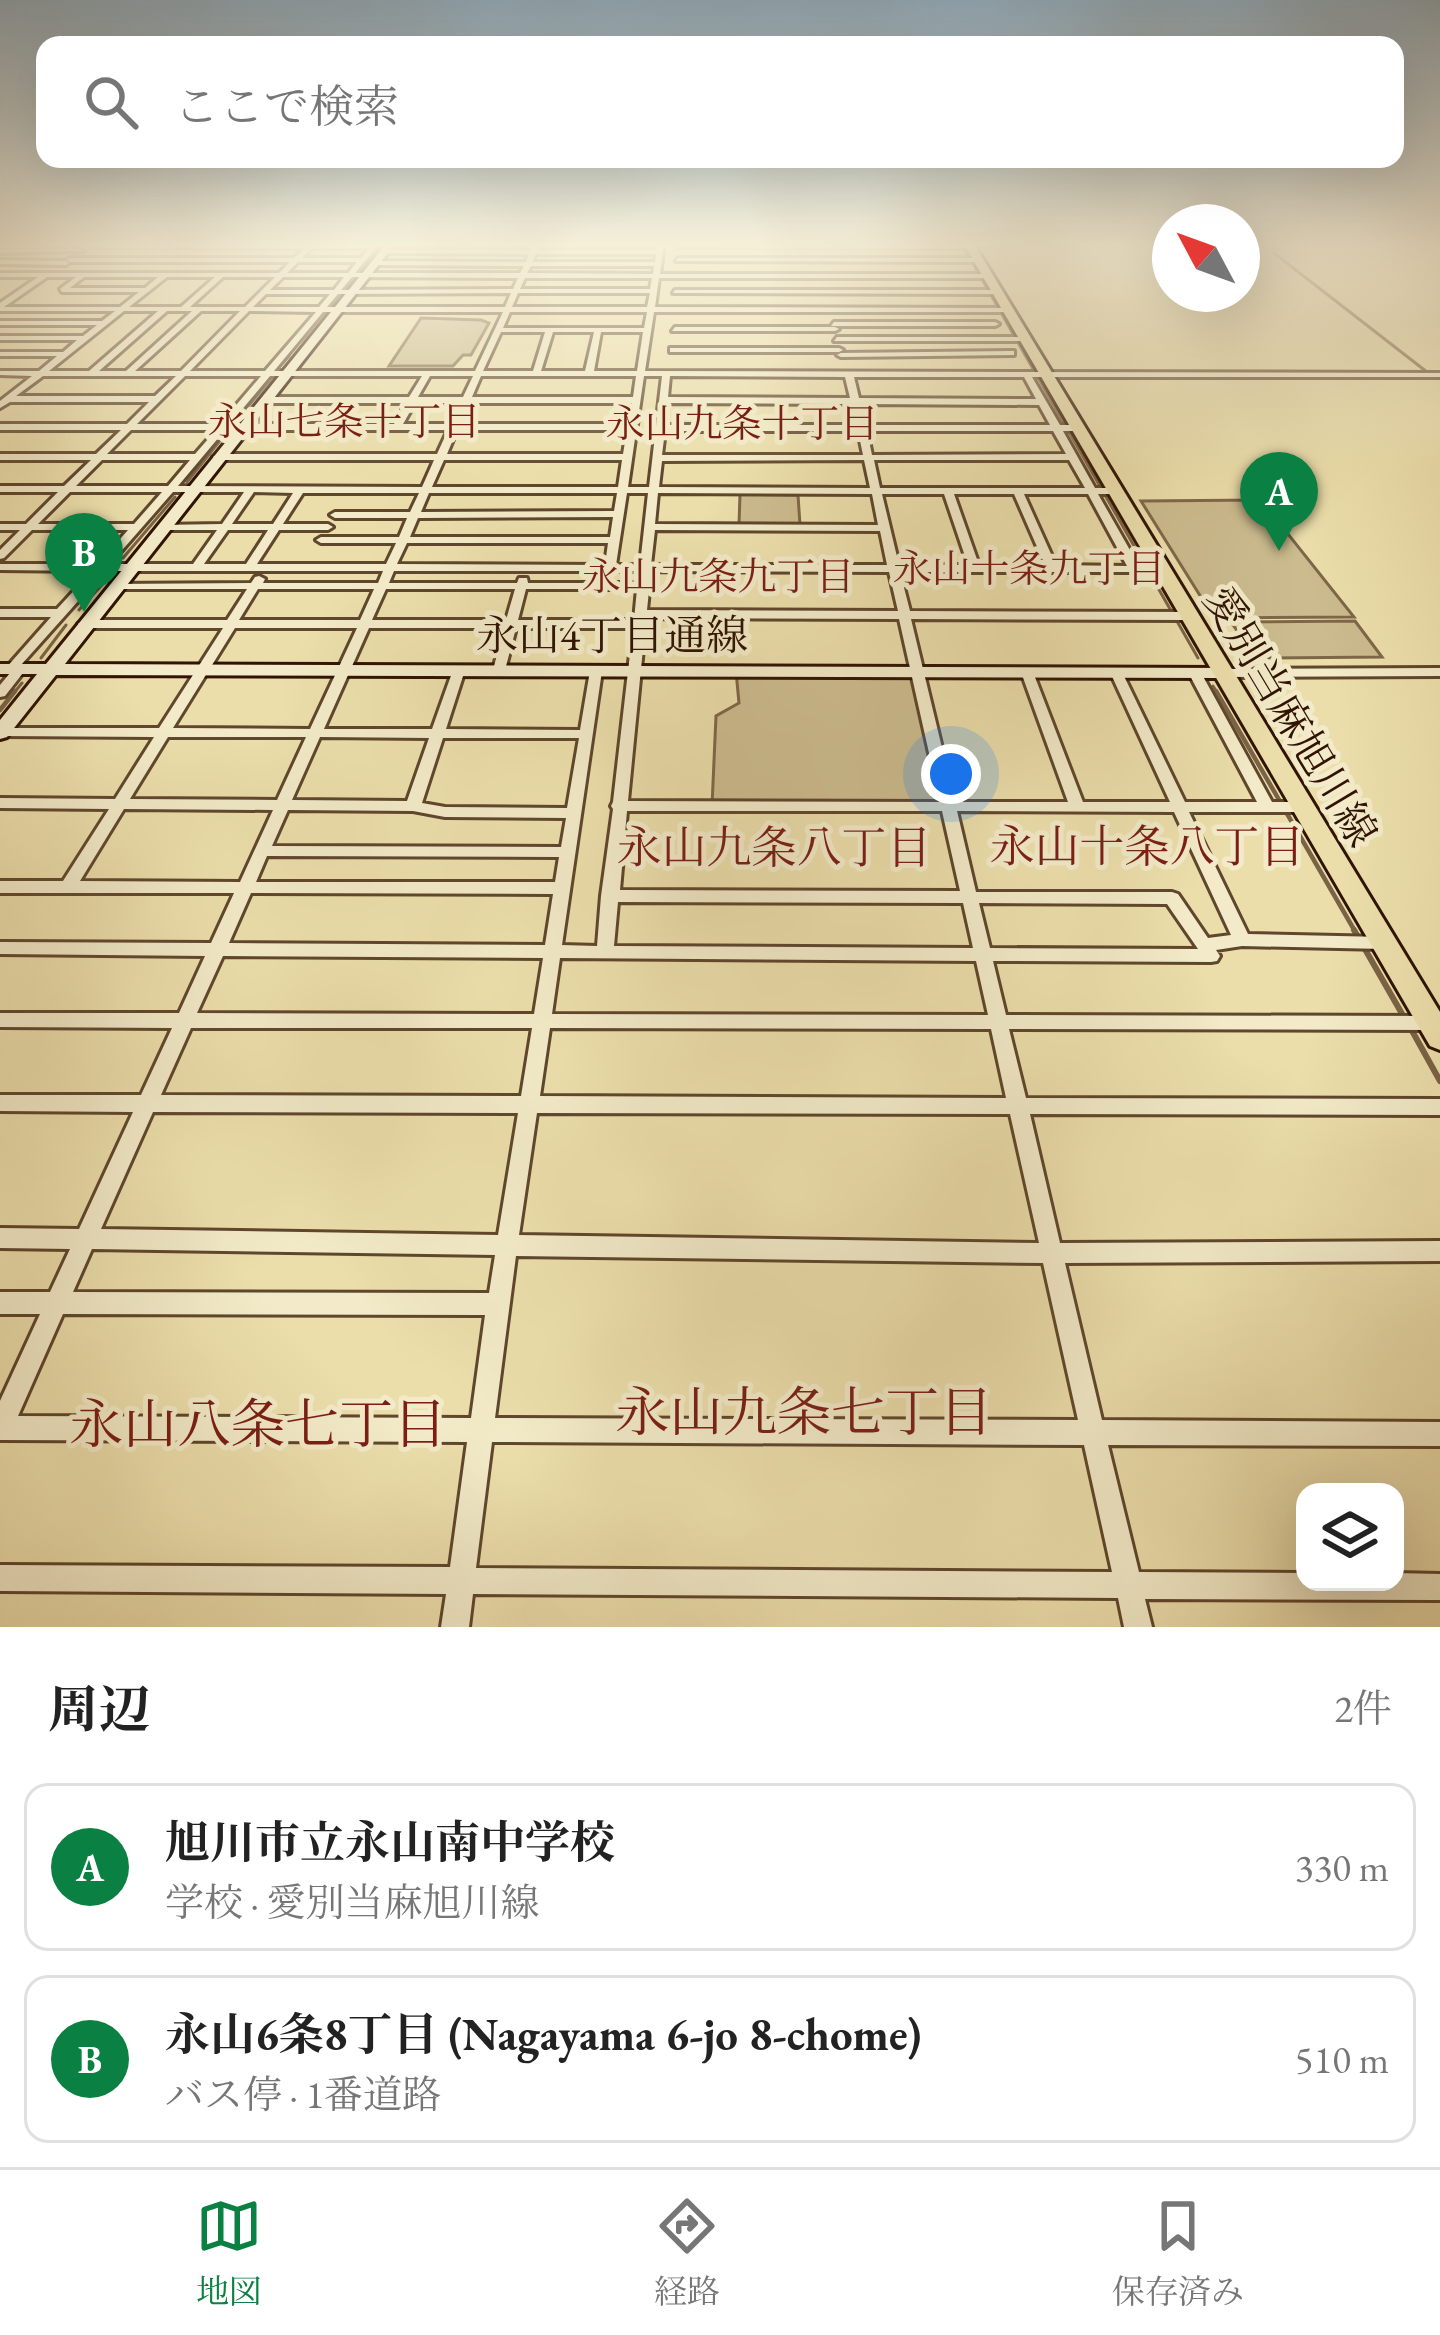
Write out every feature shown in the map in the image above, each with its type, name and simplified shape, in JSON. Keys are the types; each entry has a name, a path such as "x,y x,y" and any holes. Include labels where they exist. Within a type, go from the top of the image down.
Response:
{"main road":[{"name":"愛別当麻旭川線","path":"1004,320 1148,569 1224,673 1284,807 1421,1027"}],"street":[{"path":"3,401 107,320"},
{"path":"91,373 152,320"},
{"path":"128,373 187,320"},
{"path":"0,556 235,320"},
{"path":"0,693 10,669 319,320"},
{"path":"1,732 288,373 323,320"},
{"path":"502,320 0,1428 1440,1434"},
{"path":"610,568 649,320"},
{"path":"605,952 675,320"},
{"path":"833,320 877,491 1138,1627"},
{"path":"918,320 938,374"},
{"path":"673,350 837,339 920,325 926,320"},
{"path":"0,323 103,323"},
{"path":"675,329 1016,343"},
{"path":"498,330 647,330"},
{"path":"536,374 550,330"},
{"path":"589,374 598,330"},
{"path":"0,338 84,338"},
{"path":"837,339 931,355 1016,343"},
{"path":"0,354 65,354"},
{"path":"0,373 1440,375"},
{"path":"343,427 378,374"},
{"path":"397,427 427,374"},
{"path":"1037,374 1042,401 1067,428 1072,457 1104,491"},
{"path":"3,401 157,399"},
{"path":"266,400 636,400"},
{"path":"663,400 1042,401"},
{"path":"0,427 633,427"},
{"path":"660,428 1067,428"},
{"path":"0,457 198,457"},
{"path":"218,457 628,457"},
{"path":"656,458 1072,457"},
{"path":"0,490 1104,491"},
{"path":"196,568 251,490"},
{"path":"249,568 300,490"},
{"path":"305,568 349,490"},
{"path":"948,490 975,569"},
{"path":"1018,491 1052,569"},
{"path":"335,515 618,514"},
{"path":"0,526 133,527"},
{"path":"165,526 328,527"},
{"path":"649,527 884,528"},
{"path":"321,540 614,540"},
{"path":"0,567 1148,569"},
{"path":"68,887 267,568"},
{"path":"500,670 525,568"},
{"path":"115,586 643,586"},
{"path":"0,614 59,614"},
{"path":"84,624 1180,616"},
{"name":"永山4丁目通線","path":"10,669 1224,673"},
{"path":"413,806 459,670"},
{"path":"454,1627 498,1304 596,670"},
{"path":"1027,672 1078,808"},
{"path":"1116,672 1242,940"},
{"path":"1194,672 1284,807"},
{"path":"1224,673 1440,672"},
{"path":"1,732 586,734"},
{"path":"0,803 413,806 445,812 573,813"},
{"path":"619,806 1284,807"},
{"path":"262,851 567,852"},
{"path":"0,887 562,889"},
{"path":"0,948 1211,956 1172,898 609,896"},
{"path":"1204,945 1242,940 1370,943"},
{"path":"0,1020 1421,1027"},
{"path":"0,1102 1440,1107"},
{"path":"0,1238 1052,1252 1440,1251"},
{"path":"0,1303 498,1304"},
{"path":"0,1579 1440,1588"}],"shaded area":[{"path":"420,320 489,323 471,355 463,355 453,366 389,366"},
{"path":"740,494 798,495 800,525 739,525"},
{"path":"1261,500 1354,617 1214,618 1141,501"},
{"path":"1355,621 1382,657 1256,658 1231,622"},
{"path":"736,671 918,671 950,808 712,806 716,716 739,703"}],"waterway":[{"path":"302,340 318,320"},
{"path":"1005,320 1198,658"},
{"path":"1360,320 1427,372"},
{"path":"280,366 289,356"},
{"path":"236,421 271,379"},
{"path":"187,482 227,432"},
{"path":"123,558 175,497"},
{"path":"79,610 110,576"},
{"path":"41,658 66,625"},
{"path":"13,694 22,683"},
{"path":"1213,686 1218,694"},
{"path":"0,710 15,691"},
{"path":"1216,691 1356,933"},
{"path":"1354,930 1405,1019"},
{"path":"1411,1029 1440,1081"}],"place":[{"name":"旭川市立永山南中学校","path":"1279,551"},
{"name":"永山6条8丁目 (Nagayama 6-jo 8-chome)","path":"84,612"}],"district":[{"name":"永山七条十丁目","path":"344,421"},
{"name":"永山九条十丁目","path":"742,423"},
{"name":"永山十条九丁目","path":"1029,568"},
{"name":"永山九条九丁目","path":"718,576"},
{"name":"永山十条八丁目","path":"1147,846"},
{"name":"永山九条八丁目","path":"774,847"},
{"name":"永山九条七丁目","path":"804,1412"},
{"name":"永山八条七丁目","path":"258,1424"}]}
